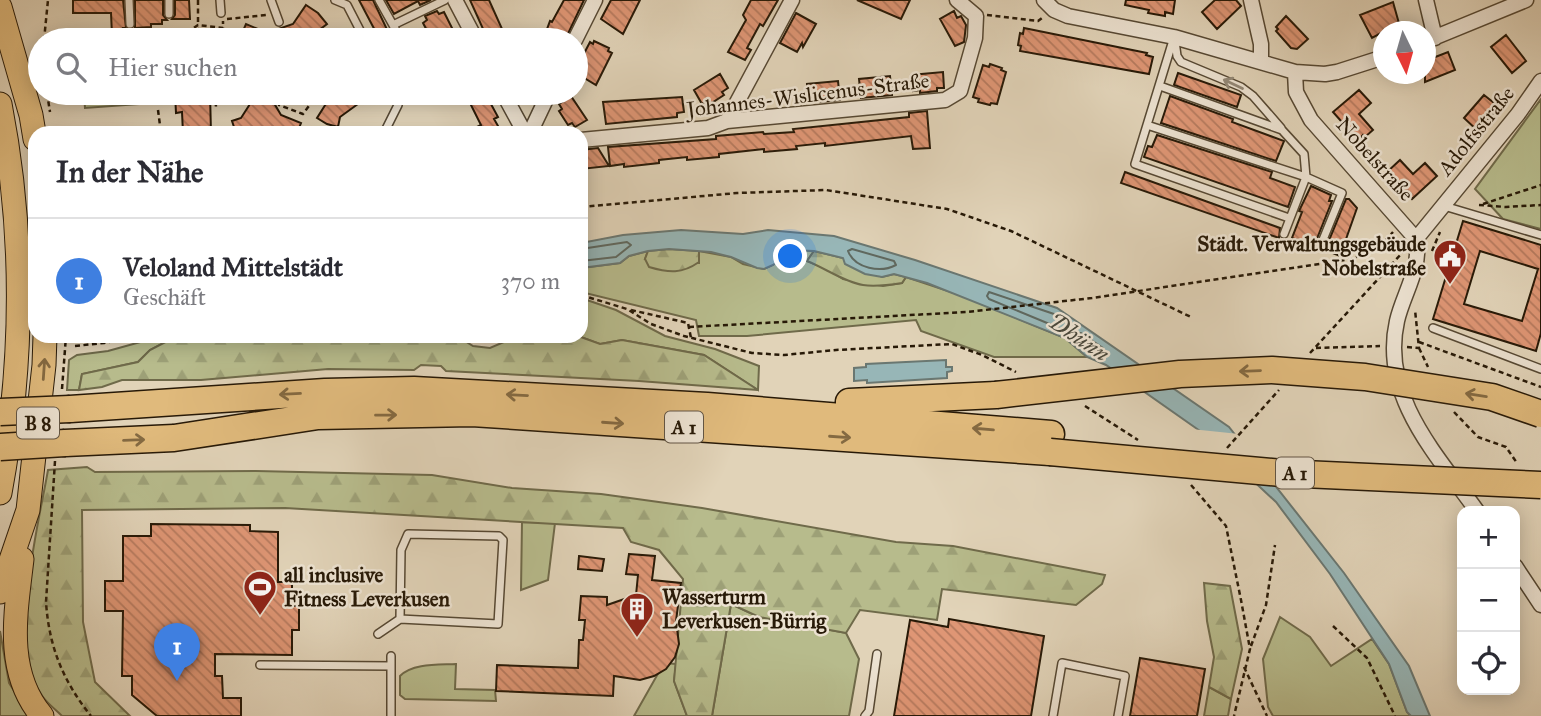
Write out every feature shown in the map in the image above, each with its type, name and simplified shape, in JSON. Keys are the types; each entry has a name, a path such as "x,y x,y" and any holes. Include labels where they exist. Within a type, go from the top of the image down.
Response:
{"highway":[{"path":"15,0 28,88"},
{"path":"0,7 28,102"},
{"name":"B 8","path":"0,104 17,222 20,289 17,367 2,455 0,493"},
{"path":"29,105 32,115"},
{"path":"31,105 33,126"},
{"name":"B 8","path":"0,592 28,510 45,343"},
{"path":"707,405 887,402 996,395 1180,374 1272,370 1365,377 1492,397 1541,414"},
{"name":"A 1","path":"0,412 66,400 414,390 707,405 1051,443"},
{"name":"A 1","path":"2,455 174,438 318,416 472,414 1051,443 1534,475"},
{"path":"28,510 14,627 17,661 31,699 42,716"}],"street":[{"path":"456,0 470,28"},
{"path":"581,28 595,0"},
{"path":"727,121 792,0"},
{"path":"957,0 976,16"},
{"path":"1251,0 1261,44 1261,62"},
{"path":"1426,0 1428,21"},
{"path":"1436,37 1525,0"},
{"path":"1049,5 1086,20 1174,37 1295,72 1325,74 1373,61"},
{"name":"Johannes-Wislicenus-Straße","path":"588,139 708,128 727,121 945,100 960,91 975,38 976,16"},
{"name":"Nobelstraße","path":"1295,72 1296,92 1311,120 1416,239"},
{"name":"Adolfsstraße","path":"1416,239 1518,114 1541,81"},
{"path":"509,105 520,126"},
{"path":"532,126 543,105"},
{"path":"1416,239 1417,258 1395,332 1395,371 1401,396 1416,426 1473,506"},
{"path":"1517,569 1541,605"}],"lane":[{"path":"128,0 130,24"},
{"path":"169,0 169,14"},
{"path":"220,0 221,13"},
{"path":"271,0 278,18"},
{"path":"335,0 347,5 359,28"},
{"path":"379,0 395,28"},
{"path":"393,25 445,0"},
{"path":"1174,37 1135,164 1289,218"},
{"path":"1174,37 1177,56 1181,62 1241,86 1304,154 1306,177 1284,234"},
{"path":"1160,86 1282,130"},
{"path":"388,126 398,105"},
{"path":"1147,125 1306,177 1342,193 1320,247"},
{"path":"1443,205 1541,234"},
{"path":"1433,328 1541,369"},
{"path":"379,634 400,619 498,624 503,540 499,536 408,534 401,550 400,619"},
{"path":"865,716 869,711 877,653"},
{"path":"391,656 391,716"},
{"path":"1053,716 1062,663 1125,676 1118,716"},
{"path":"260,664 391,666"}],"path":[{"path":"45,28 48,6 46,0"},
{"path":"198,0 198,24"},
{"path":"976,16 994,14 1038,21 1049,5"},
{"path":"193,28 198,24 223,28 222,19 278,18"},
{"path":"279,105 303,114 310,105"},
{"path":"158,110 160,126"},
{"path":"1541,185 1479,205 1506,208 1541,205"},
{"path":"588,206 737,192 826,190 947,209 1011,231 1191,317"},
{"path":"689,327 967,312 1139,292 1352,259 1380,246 1402,221"},
{"path":"1308,356 1390,263 1416,239"},
{"path":"588,297 688,323 691,338"},
{"path":"628,309 651,324 691,338 752,353 784,355 952,345 982,355 1026,377"},
{"path":"1419,342 1541,387"},
{"path":"66,343 66,400"},
{"path":"75,346 104,343"},
{"path":"1419,348 1430,373"},
{"path":"1226,449 1278,390"},
{"path":"1078,403 1138,441"},
{"path":"1450,405 1478,437 1506,447 1534,475"},
{"path":"61,450 50,514 47,622 63,676 91,716"},
{"path":"1192,487 1226,527 1250,649"},
{"path":"1234,716 1244,667 1266,605 1275,545"},
{"path":"1333,626 1367,658 1395,716"},
{"path":"1244,667 1267,716"}],"green space":[{"path":"1541,99 1541,229 1503,219 1475,189"},
{"path":"85,105 126,105 85,108"},
{"path":"792,250 814,251 807,261 843,279 883,286 902,283 906,277 960,295 1065,338 1087,357 994,357 921,331 916,320 747,336 699,336 696,320 588,294 588,267 620,263 629,256 648,251 645,259 699,263 699,251 731,257 743,264 764,269"},
{"path":"648,251 699,251 699,262 687,269 675,271 649,267 645,259"},
{"path":"814,251 843,258 882,277 894,274 906,277 902,283 863,285 807,261"},
{"path":"588,300 616,310 665,336 715,349 759,366 758,390 704,355 622,340 600,344 588,340"},
{"path":"588,340 600,344 622,340 704,355 758,390 446,371 441,366 421,365 414,370 328,369 201,380 122,380 102,387 79,390 82,374 138,362 150,350 164,343 468,343 490,348 502,343 588,343"},
{"path":"137,343 164,343 150,350 138,362 82,374 79,390 67,390 69,360 77,355 108,351"},
{"path":"87,467 95,472 256,471 432,475 512,488 601,494 702,508 896,542 953,546 1105,575 1102,584 1076,605 942,589 937,620 860,610 846,633 759,617 731,604 712,716 687,716 674,681 683,579 659,550 631,542 623,528 285,508 82,510 83,622 95,682 130,716 62,716 43,697 32,676 27,649 28,587 48,470"},
{"path":"522,522 555,523 548,580 521,590"},
{"path":"1204,583 1230,586 1242,649 1231,699 1209,687 1214,657 1207,621"},
{"path":"731,604 759,617 846,633 859,659 849,716 712,716"},
{"path":"1280,617 1310,637 1331,666 1372,639 1389,664 1407,712 1411,716 1273,716 1268,707 1263,659"},
{"path":"0,631 9,683 30,716 0,716"},
{"path":"664,663 676,664 674,681 687,716 634,716"},
{"path":"456,664 455,689 495,690 496,701 405,699 400,695 400,676 405,672 426,666"},
{"path":"1209,687 1231,699 1228,716 1204,716"}],"water":[{"name":"Dhünn","path":"681,230 743,234 768,230 834,236 1057,308 1229,427 1344,573 1409,666 1430,716 1411,716 1407,712 1389,664 1330,574 1276,502 1200,431 1106,365 1087,357 1065,338 927,283 894,274 882,277 865,274 845,264 843,258 814,251 792,250 764,269 711,252 669,249 629,256 620,263 588,267 588,242 623,235"},
{"path":"946,360 946,367 952,367 952,371 947,372 947,378 867,383 867,380 854,381 854,368 866,367 866,364"}],"pier":[{"path":"1191,429 1239,434 1280,485 1225,458"}],"building":[{"path":"73,0 123,0 126,28 112,28 111,13 73,13"},
{"path":"135,0 163,0 163,15 167,20 162,20 162,24 151,24 151,27 135,28"},
{"path":"175,0 189,0 190,19 172,19 175,15"},
{"path":"359,0 373,0 386,28 374,28"},
{"path":"386,0 431,0 420,5 418,1 394,14"},
{"path":"470,0 489,0 502,28 483,28"},
{"path":"564,0 584,0 571,28 547,28 550,21 552,22"},
{"path":"611,0 640,0 623,34 601,19"},
{"path":"751,0 778,0 763,26 760,24 747,48 751,50 745,60 728,52 746,20 743,15"},
{"path":"857,0 910,0 901,19"},
{"path":"1126,0 1175,0 1173,14 1165,12 1165,16 1148,13 1149,10 1125,5"},
{"path":"1215,0 1236,0 1241,6 1217,29 1202,12"},
{"path":"1393,2 1398,21 1373,21 1372,38 1360,15"},
{"path":"306,5 318,13 327,24 322,28 281,28 293,24"},
{"path":"437,11 439,14 444,12 452,28 426,28 423,23 427,20 425,16"},
{"path":"954,11 957,18 961,16 966,25 964,42 955,46 940,19"},
{"path":"796,13 816,24 803,47 802,43 797,52 780,43"},
{"path":"1286,16 1308,39 1297,49 1291,48 1276,31 1276,27"},
{"path":"1024,28 1147,53 1146,55 1153,57 1149,74 1020,51 1020,33 1023,34"},
{"path":"1506,35 1526,61 1512,73 1491,47"},
{"path":"594,41 609,48 608,51 612,53 596,85 588,80 588,46 590,42 593,44"},
{"path":"1448,52 1455,70 1436,78 1436,57"},
{"path":"990,64 1006,72 997,104 990,105 978,102 979,99 973,97 983,65 989,67"},
{"path":"943,72 944,88 920,93 920,90 913,91 911,75"},
{"path":"1178,73 1241,95 1237,107 1174,85"},
{"path":"720,74 728,88 722,92 724,95 710,104 708,100 702,104 694,90"},
{"path":"890,76 892,95 861,98 859,79"},
{"path":"838,81 840,100 809,103 807,84"},
{"path":"1359,90 1371,103 1359,114 1373,130 1358,140 1333,112"},
{"path":"1484,95 1499,107 1478,131 1464,118"},
{"path":"1170,96 1284,141 1276,161 1161,123"},
{"path":"682,97 684,112 677,113 677,117 606,124 603,102"},
{"path":"176,105 210,105 211,126 183,126 182,112 176,113"},
{"path":"249,105 275,105 281,115 301,123 300,126 234,126 232,121 241,118"},
{"path":"325,105 356,105 340,117 338,126 317,118"},
{"path":"471,105 492,105 498,117 494,119 498,126 479,126 481,125"},
{"path":"560,105 577,105 587,120 577,126 572,123 568,125 559,111 562,109"},
{"path":"927,111 930,148 913,149 911,136 825,146 825,143 796,146 797,149 764,152 764,149 719,154 719,157 659,160 659,163 624,167 624,164 610,166 608,147 716,139 716,136 763,132 794,132 793,129 909,117 909,113"},
{"path":"1157,135 1272,172 1270,178 1295,187 1288,207 1144,157 1148,146 1152,147"},
{"path":"598,148 609,166 588,168 588,149"},
{"path":"1400,160 1413,174 1425,163 1437,176 1412,199 1387,172"},
{"path":"1125,172 1280,228 1279,238 1121,183"},
{"path":"1311,186 1331,195 1329,201 1332,201 1314,246 1292,238 1302,212 1299,211"},
{"path":"1346,199 1357,208 1340,256 1325,250"},
{"name":"Städt. Verwaltungsgebäude Nobelstraße","path":"1463,221 1541,245 1541,333 1536,351 1433,319","holes":["1480,251 1538,269 1522,321 1464,304"]},
{"path":"151,524 250,525 250,531 278,532 278,582 292,582 292,606 299,606 299,630 292,630 292,655 215,654 215,676 222,676 223,698 241,698 241,716 157,716 132,695 132,676 122,676 123,611 105,611 105,581 123,581 123,536 151,536"},
{"path":"629,554 655,556 652,580 681,583 676,621 679,644 675,657 666,669 640,680 614,676 613,696 496,691 497,665 578,668 579,640 583,640 585,620 579,620 581,596 607,597 607,605 636,595 638,575 626,574"},
{"path":"579,556 604,559 602,571 578,569"},
{"path":"949,619 1044,636 1031,716 894,716 910,620 948,627"},
{"path":"1140,658 1205,669 1197,716 1130,716"}],"place":[{"name":"Städt. Verwaltungsgebäude Nobelstraße","path":"1450,286"},
{"name":"all inclusive Fitness Leverkusen","path":"260,617"},
{"name":"Wasserturm Leverkusen-Bürrig","path":"637,639"},
{"name":"Veloland Mittelstädt","path":"177,681"}]}
